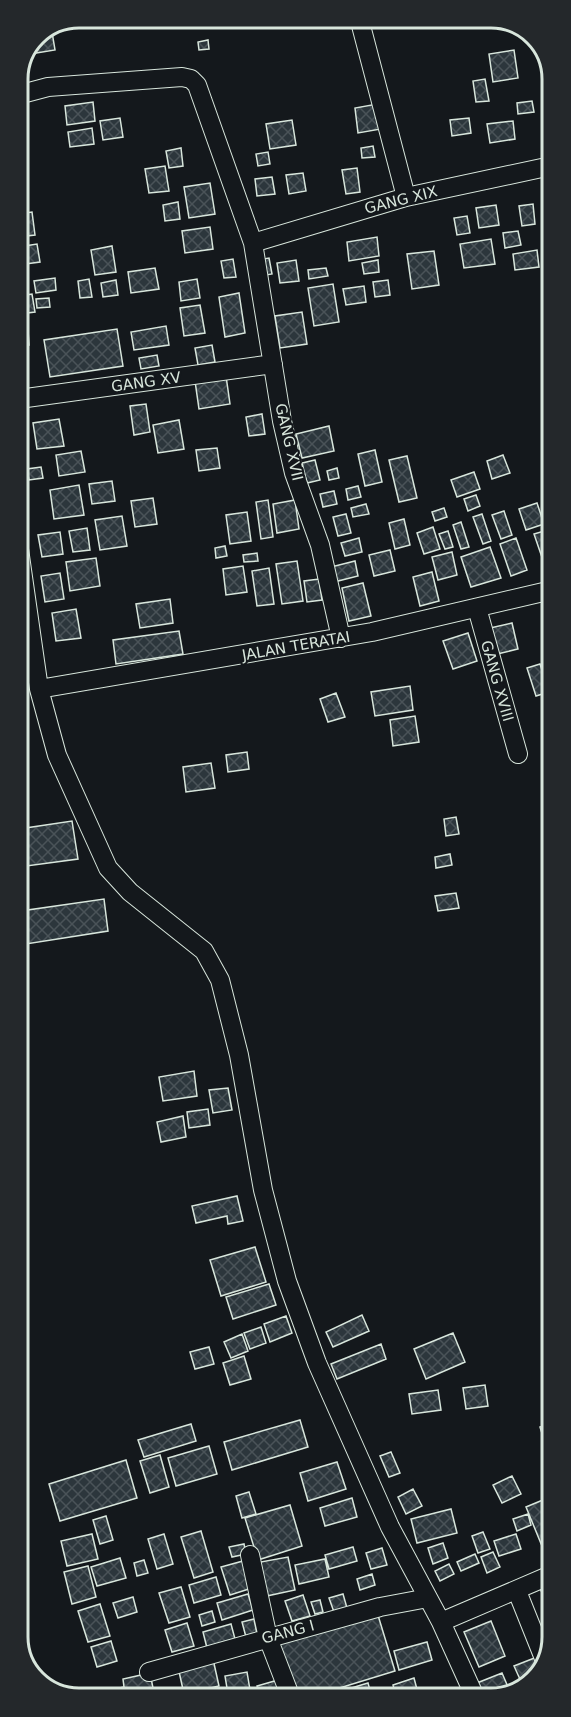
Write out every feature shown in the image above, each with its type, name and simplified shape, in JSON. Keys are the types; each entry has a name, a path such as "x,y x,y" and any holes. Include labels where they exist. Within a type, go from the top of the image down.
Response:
{"street":[{"path":"362,29 406,197"},
{"name":"GANG XVII","path":"28,92 48,87 182,77 197,85 253,243 282,421 294,474 320,545 341,638"},
{"name":"GANG XIX","path":"253,243 406,197 542,168"},
{"name":"GANG XV","path":"28,398 273,364"},
{"name":"JALAN TERATAI","path":"39,689 341,638 542,592"},
{"name":"GANG XVIII","path":"477,608 518,754"},
{"path":"28,612 39,689 57,755 108,868 130,892 204,951 220,980 239,1055 262,1190 287,1281 317,1363 390,1527 441,1622 471,1688"},
{"path":"250,1555 268,1638 287,1688"},
{"path":"441,1622 542,1579"},
{"path":"517,1591 541,1651"},
{"name":"GANG I","path":"149,1672 380,1607 428,1598"}],"building":[{"path":"53,36 55,50 36,53"},
{"path":"208,40 209,49 199,50 198,42"},
{"path":"514,50 518,78 493,82 489,54"},
{"path":"485,79 489,101 476,102 473,81"},
{"path":"532,101 534,112 518,114 517,103"},
{"path":"93,102 95,121 67,125 65,106"},
{"path":"377,104 381,129 358,133 355,108"},
{"path":"120,118 123,137 103,140 100,121"},
{"path":"469,118 471,133 452,136 450,120"},
{"path":"292,120 296,145 270,149 266,124"},
{"path":"513,121 515,139 490,143 487,124"},
{"path":"92,128 94,144 70,147 68,132"},
{"path":"373,146 375,157 362,158 361,148"},
{"path":"181,148 183,166 169,168 166,151"},
{"path":"268,152 270,164 258,166 256,154"},
{"path":"165,166 169,191 149,193 145,169"},
{"path":"357,168 360,192 346,194 342,170"},
{"path":"303,173 306,191 289,194 286,175"},
{"path":"272,177 275,194 257,196 255,179"},
{"path":"210,183 215,214 189,218 184,187"},
{"path":"178,202 180,219 165,221 163,205"},
{"path":"533,204 535,224 522,226 519,206"},
{"path":"496,205 499,225 479,228 476,208"},
{"path":"32,212 35,235 28,236 28,213"},
{"path":"467,216 470,233 457,235 454,218"},
{"path":"210,227 213,249 185,253 182,231"},
{"path":"518,231 521,245 505,248 503,233"},
{"path":"377,237 379,256 349,261 347,242"},
{"path":"491,239 495,264 464,268 460,244"},
{"path":"37,244 40,262 28,264 28,245"},
{"path":"112,246 116,272 95,275 91,250"},
{"path":"537,250 539,267 515,270 513,254"},
{"path":"434,251 439,285 412,289 407,254"},
{"path":"269,258 272,274 266,275 263,259"},
{"path":"233,259 236,277 224,278 221,261"},
{"path":"296,260 299,281 280,283 277,263"},
{"path":"378,260 379,272 364,274 362,263"},
{"path":"155,268 159,289 131,293 128,272"},
{"path":"326,268 328,276 309,279 308,270"},
{"path":"55,278 56,290 36,293 34,281"},
{"path":"89,279 92,297 80,298 78,281"},
{"path":"197,279 200,298 181,301 179,282"},
{"path":"116,280 118,295 103,297 101,283"},
{"path":"388,280 390,295 375,297 373,282"},
{"path":"333,284 339,322 314,326 308,288"},
{"path":"364,286 366,302 346,305 343,289"},
{"path":"239,293 245,333 225,337 219,297"},
{"path":"32,294 35,312 28,313 28,295"},
{"path":"49,298 50,307 37,308 36,299"},
{"path":"200,305 205,333 184,336 180,308"},
{"path":"302,312 307,344 280,348 275,316"},
{"path":"166,326 169,345 134,350 131,332"},
{"path":"117,329 123,366 50,377 44,340"},
{"path":"212,345 215,362 198,365 195,348"},
{"path":"157,355 159,366 141,369 139,358"},
{"path":"226,376 230,404 199,409 195,381"},
{"path":"146,404 150,432 134,435 130,406"},
{"path":"262,414 265,434 249,436 246,417"},
{"path":"59,419 64,446 37,449 33,423"},
{"path":"179,420 184,449 158,453 153,425"},
{"path":"329,426 334,451 302,458 296,434"},
{"path":"217,448 220,468 199,471 196,450"},
{"path":"375,450 382,482 365,486 358,454"},
{"path":"81,451 85,472 59,476 56,455"},
{"path":"503,455 510,473 492,479 487,461"},
{"path":"407,456 417,498 399,502 389,460"},
{"path":"315,460 320,480 307,483 302,463"},
{"path":"41,467 43,478 29,480 28,469"},
{"path":"337,468 339,478 329,480 327,471"},
{"path":"474,472 480,489 457,497 451,480"},
{"path":"112,481 115,501 92,504 89,484"},
{"path":"79,485 84,515 54,519 50,490"},
{"path":"358,486 361,497 348,500 346,489"},
{"path":"334,491 337,504 323,507 320,494"},
{"path":"476,495 480,506 468,511 464,499"},
{"path":"153,498 157,524 135,527 131,501"},
{"path":"268,500 273,537 261,539 256,502"},
{"path":"295,500 299,529 277,533 273,504"},
{"path":"537,503 542,525 526,530 519,509"},
{"path":"366,504 369,514 353,517 351,508"},
{"path":"444,508 447,517 435,521 432,512"},
{"path":"504,511 512,535 501,539 492,515"},
{"path":"247,512 251,541 230,544 226,515"},
{"path":"346,514 351,533 338,536 333,517"},
{"path":"482,514 491,541 483,544 473,517"},
{"path":"122,516 127,546 100,550 95,520"},
{"path":"404,519 410,545 395,549 389,523"},
{"path":"461,522 469,547 461,549 453,525"},
{"path":"433,527 440,549 424,554 417,533"},
{"path":"87,528 90,550 73,552 69,531"},
{"path":"448,531 453,547 445,549 439,534"},
{"path":"60,532 63,554 42,557 38,535"},
{"path":"542,532 542,557 534,534"},
{"path":"359,538 362,552 345,556 341,543"},
{"path":"516,538 527,570 511,576 500,544"},
{"path":"225,546 227,556 216,558 215,548"},
{"path":"490,547 501,578 471,587 461,557"},
{"path":"390,550 395,571 374,576 369,555"},
{"path":"452,552 457,575 438,580 432,557"},
{"path":"257,553 258,561 244,562 243,555"},
{"path":"96,558 100,586 70,591 66,562"},
{"path":"297,561 303,601 282,604 276,564"},
{"path":"355,561 358,576 334,582 331,567"},
{"path":"243,566 247,592 226,595 223,569"},
{"path":"269,568 274,604 257,606 252,571"},
{"path":"432,572 439,601 420,606 413,577"},
{"path":"60,573 64,599 45,602 41,576"},
{"path":"319,579 322,600 307,602 304,581"},
{"path":"363,583 371,616 349,621 342,588"},
{"path":"170,599 173,623 140,628 136,604"},
{"path":"76,609 81,638 56,641 52,613"},
{"path":"512,623 518,649 497,654 490,628"},
{"path":"179,631 183,654 116,664 113,640"},
{"path":"468,633 477,661 453,669 443,641"},
{"path":"540,664 542,694 536,696 527,668"},
{"path":"410,686 413,710 375,716 371,692"},
{"path":"336,693 345,717 328,722 320,699"},
{"path":"415,716 419,742 393,746 390,720"},
{"path":"247,752 249,769 228,772 226,755"},
{"path":"211,763 215,788 186,792 183,767"},
{"path":"456,817 459,834 446,836 444,819"},
{"path":"72,821 78,859 28,866 28,828"},
{"path":"450,854 452,865 436,868 435,857"},
{"path":"456,893 459,908 438,911 435,896"},
{"path":"104,899 108,931 28,944 28,910"},
{"path":"194,1071 197,1096 163,1101 159,1077"},
{"path":"228,1088 232,1110 213,1113 209,1090"},
{"path":"208,1109 210,1125 189,1128 187,1112"},
{"path":"183,1116 186,1137 161,1142 157,1122"},
{"path":"237,1196 243,1221 228,1224 227,1216 196,1223 192,1206"},
{"path":"255,1247 266,1282 221,1296 210,1260"},
{"path":"269,1284 276,1305 233,1319 226,1297"},
{"path":"362,1315 369,1331 333,1347 326,1332"},
{"path":"286,1316 292,1333 270,1342 264,1324"},
{"path":"261,1327 266,1343 250,1349 244,1333"},
{"path":"453,1333 465,1362 426,1379 414,1349"},
{"path":"242,1334 248,1351 231,1358 224,1342"},
{"path":"381,1344 386,1359 337,1379 331,1364"},
{"path":"209,1347 214,1364 195,1369 190,1352"},
{"path":"244,1356 251,1379 230,1385 223,1363"},
{"path":"485,1385 488,1406 466,1409 463,1388"},
{"path":"438,1390 441,1410 412,1414 409,1394"},
{"path":"300,1420 308,1447 232,1470 224,1442"},
{"path":"191,1424 196,1441 144,1457 138,1440"},
{"path":"209,1446 217,1474 176,1486 168,1458"},
{"path":"391,1452 400,1473 389,1477 380,1456"},
{"path":"160,1455 169,1487 150,1493 140,1461"},
{"path":"126,1460 137,1498 60,1521 49,1484"},
{"path":"337,1462 346,1489 308,1501 300,1473"},
{"path":"512,1476 521,1494 502,1503 493,1485"},
{"path":"413,1489 422,1506 406,1514 398,1497"},
{"path":"249,1492 256,1514 242,1518 236,1496"},
{"path":"352,1498 357,1517 325,1526 320,1508"},
{"path":"542,1500 542,1546 526,1507"},
{"path":"290,1505 302,1546 258,1560 245,1518"},
{"path":"451,1509 457,1533 417,1543 411,1519"},
{"path":"528,1514 531,1525 517,1531 513,1519"},
{"path":"106,1516 113,1540 100,1544 93,1520"},
{"path":"201,1531 213,1572 194,1578 181,1537"},
{"path":"483,1532 490,1549 478,1553 472,1536"},
{"path":"92,1534 98,1559 67,1566 61,1541"},
{"path":"164,1534 173,1564 157,1569 148,1539"},
{"path":"516,1534 521,1549 499,1556 494,1541"},
{"path":"443,1543 448,1558 433,1564 428,1548"},
{"path":"244,1544 246,1554 232,1557 229,1547"},
{"path":"353,1547 357,1561 329,1569 325,1555"},
{"path":"382,1548 387,1565 371,1569 366,1553"},
{"path":"493,1552 500,1567 487,1573 481,1557"},
{"path":"475,1554 479,1563 461,1571 457,1562"},
{"path":"288,1557 295,1590 262,1597 255,1563"},
{"path":"120,1558 126,1578 97,1586 91,1567"},
{"path":"325,1559 329,1577 299,1584 295,1565"},
{"path":"144,1560 148,1573 137,1576 134,1563"},
{"path":"243,1561 252,1588 230,1595 221,1567"},
{"path":"449,1564 454,1574 440,1581 435,1571"},
{"path":"88,1566 96,1597 72,1604 64,1572"},
{"path":"372,1574 375,1585 360,1590 357,1579"},
{"path":"216,1577 221,1595 194,1603 189,1585"},
{"path":"181,1587 190,1617 169,1623 159,1593"},
{"path":"248,1594 253,1610 222,1620 217,1603"},
{"path":"343,1594 347,1608 334,1612 329,1598"},
{"path":"303,1595 310,1616 292,1621 285,1601"},
{"path":"133,1597 137,1612 118,1618 113,1603"},
{"path":"320,1600 323,1612 315,1614 311,1602"},
{"path":"100,1604 110,1636 88,1642 78,1611"},
{"path":"212,1611 215,1622 202,1626 199,1615"},
{"path":"377,1612 395,1671 340,1688 292,1688 278,1641"},
{"path":"254,1619 257,1634 246,1637 242,1622"},
{"path":"491,1621 505,1656 479,1667 464,1632"},
{"path":"187,1623 194,1646 172,1652 165,1630"},
{"path":"231,1624 235,1639 207,1648 203,1632"},
{"path":"111,1641 117,1661 97,1667 91,1647"},
{"path":"427,1642 432,1660 399,1670 394,1651"},
{"path":"537,1657 538,1659 520,1680 514,1666"},
{"path":"213,1659 219,1686 183,1688 178,1667"},
{"path":"247,1672 250,1688 227,1688 225,1676"},
{"path":"150,1673 153,1688 119,1688 124,1687 123,1679"},
{"path":"502,1673 508,1686 479,1688 477,1683"},
{"path":"414,1678 417,1688 394,1688 393,1685"},
{"path":"278,1680 280,1688 258,1688 257,1686"},
{"path":"368,1683 369,1688 351,1688"}]}
